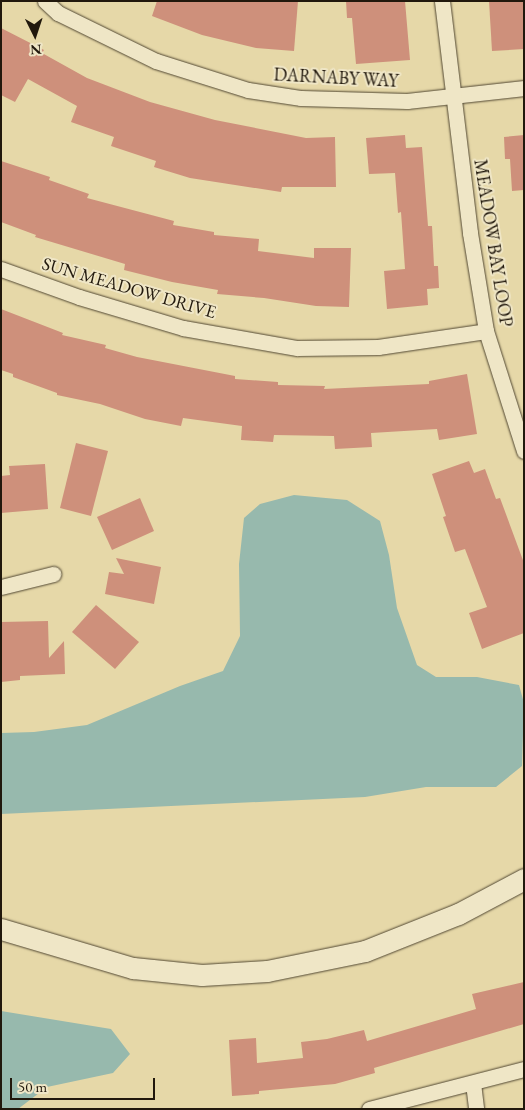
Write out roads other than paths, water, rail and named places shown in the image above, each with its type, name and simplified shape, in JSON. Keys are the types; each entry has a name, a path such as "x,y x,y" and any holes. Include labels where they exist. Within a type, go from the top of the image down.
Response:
{"street":[{"name":"DARNABY WAY","path":"45,1 58,13 156,61 248,90 301,98 407,101 524,88"},
{"name":"MEADOW BAY LOOP","path":"442,1 470,232 486,330 524,451"},
{"name":"SUN MEADOW DRIVE","path":"1,269 79,297 182,328 297,348 378,347 486,330"},
{"path":"1,587 53,574"},
{"path":"1,929 133,968 202,975 267,971 366,950 458,914 524,879"},
{"path":"369,1109 524,1069"},
{"path":"473,1083 476,1109"}],"water":[{"path":"294,495 347,500 380,521 389,555 397,608 417,665 436,677 477,677 519,685 524,703 522,766 496,787 426,787 365,797 1,814 1,733 34,732 87,725 180,686 223,671 240,636 239,564 244,518 260,504"},
{"path":"1,1011 111,1029 130,1054 113,1073 47,1087 18,1109 1,1109"}]}
